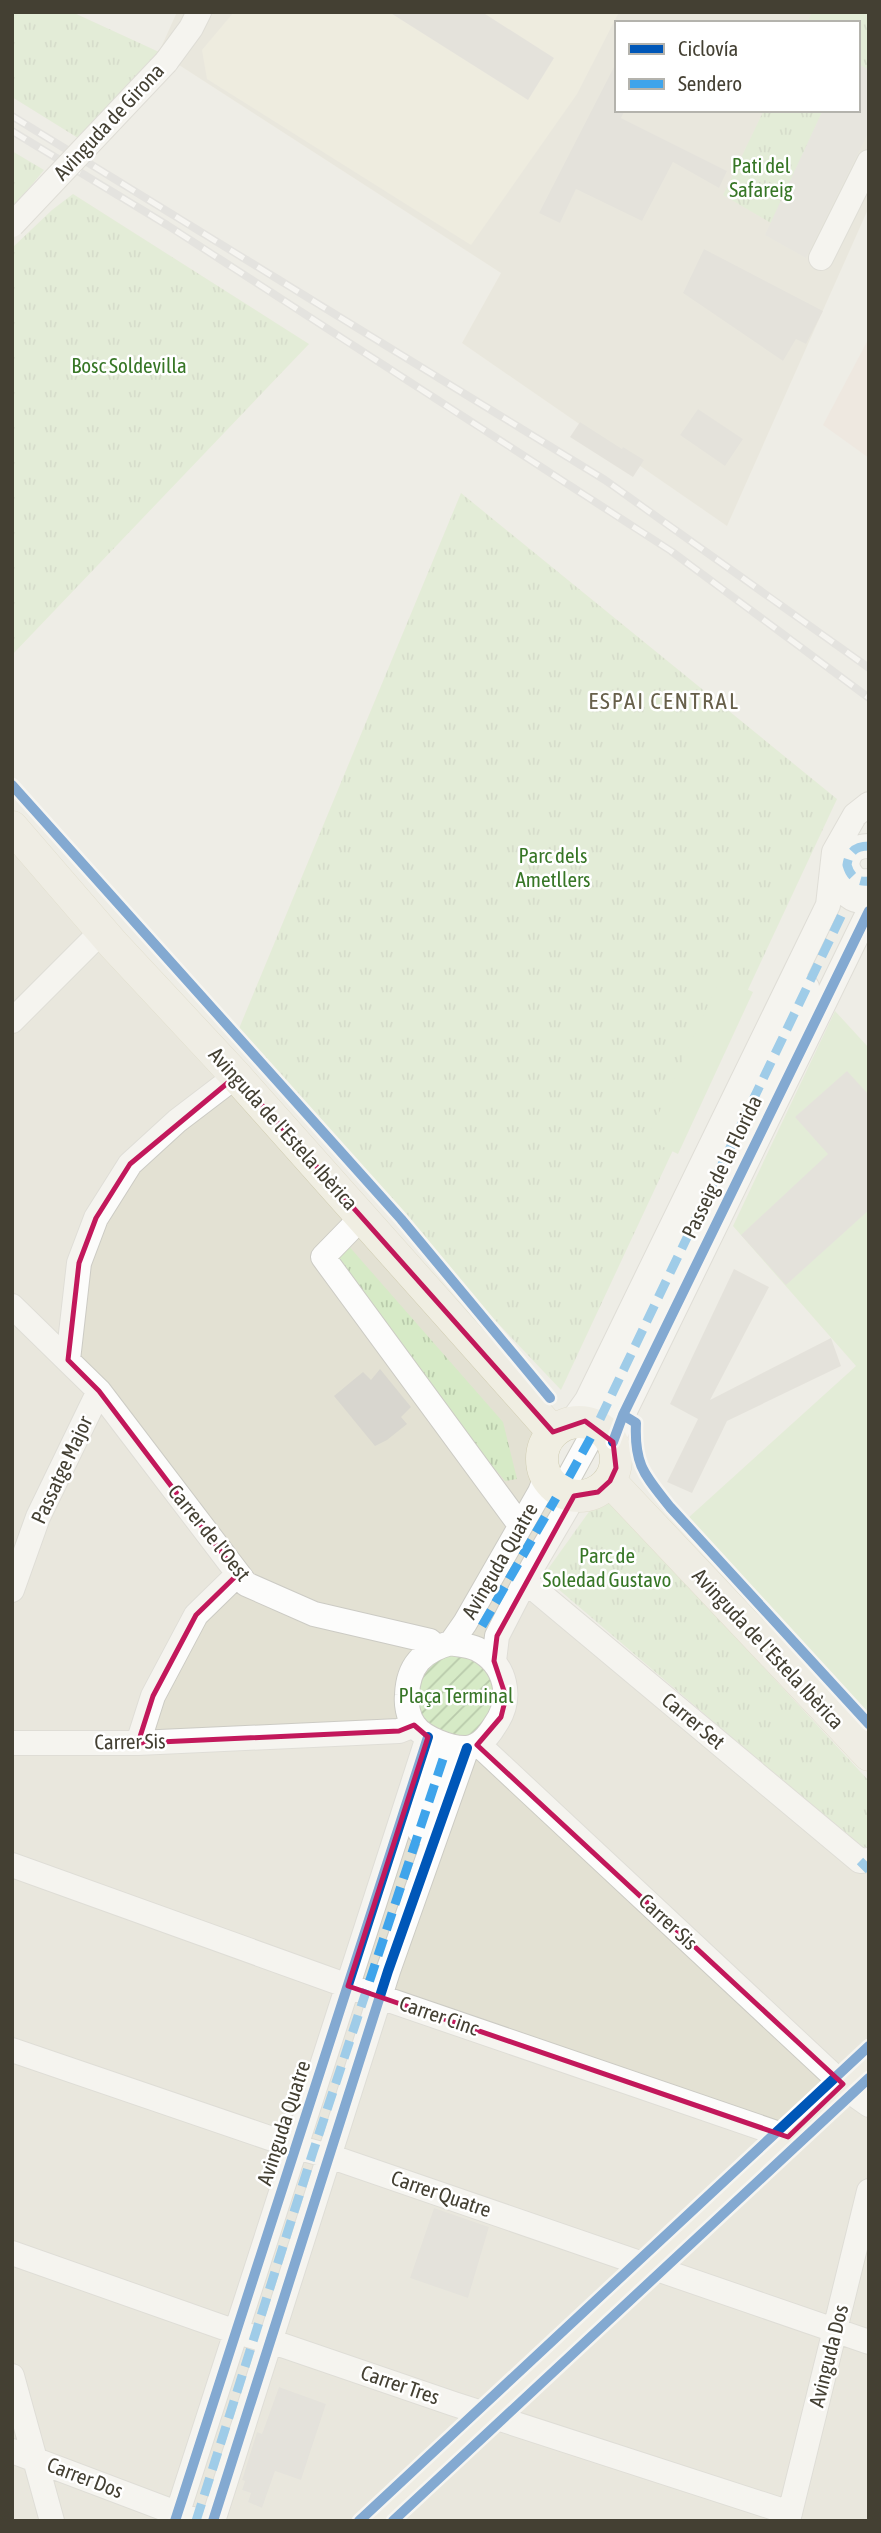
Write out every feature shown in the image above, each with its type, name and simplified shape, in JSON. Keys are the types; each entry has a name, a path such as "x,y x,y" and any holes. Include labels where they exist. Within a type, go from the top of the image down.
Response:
{"main road":[{"name":"Avinguda de l'Estela Ibèrica","path":"12,827 102,931 362,1217 586,1430"},
{"path":"586,1430 616,1468 610,1481 598,1492 586,1496 561,1487 541,1461 543,1448 586,1430"},
{"name":"Avinguda de l'Estela Ibèrica","path":"610,1481 869,1755"},
{"path":"374,2521 788,2137 860,2099 869,2060"}],"street":[{"name":"Avinguda de Girona","path":"12,225 166,62 191,28 199,12"},
{"path":"821,258 869,162"},
{"name":"Passeig de la Florida","path":"861,895 623,1415 586,1430 580,1412 828,905 831,863 839,842 855,815 869,804"},
{"path":"839,842 856,829 869,828"},
{"path":"832,876 840,889 863,902 849,873 848,857 859,847 869,846"},
{"path":"12,1021 102,931"},
{"path":"68,1360 79,1263 96,1218 130,1164 177,1121 236,1076"},
{"path":"362,1217 323,1257 520,1525"},
{"name":"Carrer de l'Oest","path":"12,1306 99,1391 246,1584 314,1614 444,1645"},
{"name":"Passatge Major","path":"12,1590 38,1517 99,1391"},
{"name":"Avinguda Quatre","path":"444,1645 465,1623 540,1492 561,1487"},
{"name":"Avinguda Quatre","path":"494,1661 497,1636 525,1581 561,1487"},
{"name":"Avinguda Quatre","path":"482,1626 561,1487"},
{"path":"138,1743 153,1696 196,1615 238,1574"},
{"name":"Carrer Set","path":"525,1581 866,1863"},
{"path":"444,1645 475,1647 494,1661 504,1680 506,1697 501,1717 491,1732 463,1749 421,1731 406,1705 407,1679 419,1658 444,1645"},
{"name":"Avinguda Quatre","path":"213,2521 253,2337 365,1991 421,1731"},
{"name":"Carrer Sis","path":"12,1743 138,1743 421,1731"},
{"name":"Avinguda Quatre","path":"186,2519 253,2337 365,1991 463,1749"},
{"name":"Carrer Sis","path":"463,1749 483,1751 860,2099"},
{"name":"Carrer Cinc","path":"12,1866 788,2137"},
{"name":"Carrer Quatre","path":"12,2050 869,2342"},
{"name":"Avinguda Dos","path":"789,2517 869,2190"},
{"name":"Carrer Tres","path":"12,2253 789,2517"},
{"path":"12,2376 23,2454 52,2521"},
{"name":"Carrer Dos","path":"23,2454 186,2519"}],"highlighted area":[{"path":"236,1076 553,1432 585,1421 613,1442 616,1468 610,1481 598,1492 574,1496 497,1636 494,1661 506,1697 501,1717 477,1745 843,2084 788,2137 348,1986 428,1737 414,1725 399,1731 138,1743 153,1696 196,1615 238,1574 99,1391 68,1360 79,1263 96,1218 130,1164"}],"shaded area":[{"path":"177,12 869,12 869,207 727,526 462,343 501,273 159,52"},
{"path":"234,12 619,12 577,94 471,245 207,79 202,50"},
{"path":"860,65 869,70 869,131 806,258 765,235 822,112 860,112"},
{"path":"869,338 869,458 823,425"},
{"path":"12,827 553,1432 543,1448 541,1461 546,1477 561,1491 574,1496 526,1581 869,1870 869,2521 12,2521"}],"green space":[{"path":"12,12 72,12 159,52 78,138 12,97"},
{"path":"812,12 869,12 869,70 860,65 860,21 808,21"},
{"name":"Pati del Safareig","path":"763,112 822,112 771,223 723,195"},
{"path":"12,151 44,170 12,209"},
{"name":"Bosc Soldevilla","path":"73,194 309,344 12,655 12,248"},
{"name":"Parc dels Ametllers","path":"461,493 837,799 561,1390 233,1043"},
{"path":"721,977 753,992 678,1154 647,1139"},
{"path":"835,1011 869,1048 869,1714 687,1519 856,1366 733,1226"},
{"path":"347,1244 503,1422 517,1479 505,1481 496,1470 486,1468 332,1257"},
{"name":"Parc de Soledad Gustavo","path":"596,1502 611,1503 869,1781 869,1847 861,1848 543,1576"},
{"name":"Plaça Terminal","path":"451,1643 504,1680 478,1744 428,1737 407,1679"}],"building":[{"path":"389,12 482,12 554,58 528,100"},
{"path":"615,65 615,112 624,112 621,118 727,171 719,188 673,162 642,221 576,189 560,223 539,213"},
{"path":"704,249 823,311 806,344 796,339 783,361 683,293"},
{"path":"698,409 743,439 725,466 680,435"},
{"path":"580,422 644,460 633,477 570,437"},
{"path":"847,1071 869,1095 869,1210 786,1285 741,1235 828,1154 795,1117"},
{"path":"734,1269 769,1287 710,1400 831,1338 841,1366 727,1421 692,1493 667,1482 698,1419 670,1404"},
{"path":"380,1369 411,1407 401,1417 407,1424 375,1446 334,1396 363,1372 371,1380"},
{"path":"434,2208 489,2227 468,2298 410,2278"},
{"path":"279,2387 326,2404 301,2480 275,2471 262,2508 248,2502 251,2493 242,2490 245,2481 242,2480 257,2432 262,2434"}],"railway":[{"path":"12,116 605,480 869,668"},
{"path":"12,131 167,225 671,551 869,698"}],"marked path":[{"path":"869,846 854,851 847,865 855,878 869,881"},
{"path":"600,1419 845,908"},
{"path":"569,1477 591,1437"},
{"path":"482,1626 556,1498"},
{"path":"196,2521 313,2152 444,1756"},
{"path":"860,1861 869,1870"}],"cycle path":[{"path":"12,785 401,1219 550,1398"},
{"path":"613,1442 623,1415 869,911"},
{"path":"623,1415 636,1423 639,1460 670,1507 869,1724"},
{"path":"175,2521 428,1737"},
{"path":"213,2521 388,1971 467,1748"},
{"path":"359,2521 869,2046"},
{"path":"393,2521 869,2078"}],"district":[{"name":"ESPAI CENTRAL","path":"664,701"}]}
